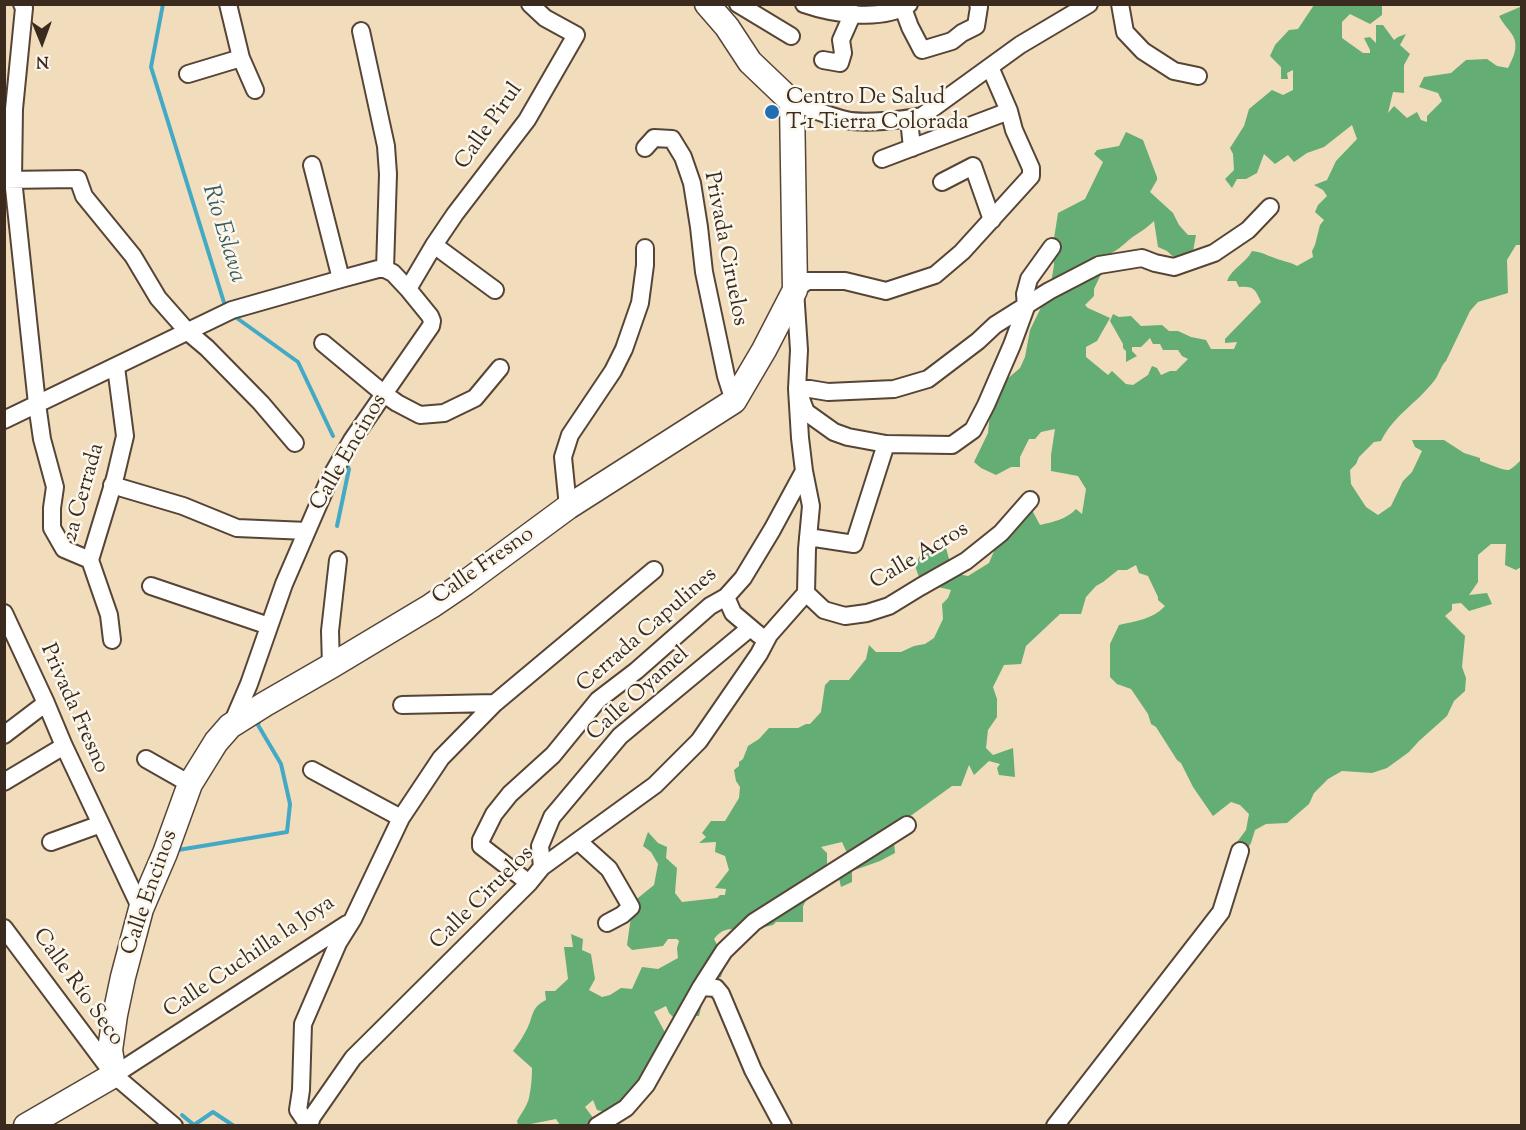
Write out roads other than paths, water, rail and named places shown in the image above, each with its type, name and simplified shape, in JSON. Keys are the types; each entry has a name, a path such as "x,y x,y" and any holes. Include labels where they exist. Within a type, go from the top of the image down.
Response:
{"street":[{"path":"22,4 24,8 9,109 9,179 42,439 55,487 52,528 64,549 90,560 109,615 112,639"},
{"path":"228,4 241,57 255,90"},
{"name":"Calle Pirul","path":"408,289 434,245 472,191 527,120 576,35 545,18 530,4"},
{"path":"707,4 727,27 750,62 792,102 848,121 909,119 922,116 1020,45 1089,4"},
{"path":"738,4 791,36"},
{"path":"747,4 760,17"},
{"path":"804,4 878,15 906,6 910,27 922,50 952,40 976,26 978,4"},
{"path":"1120,4 1125,32 1143,51 1174,71 1198,76"},
{"path":"823,60 840,63 843,53 841,40 853,13"},
{"path":"4,420 228,312 340,279 385,269 388,174 386,147 361,31"},
{"path":"188,74 241,57"},
{"path":"734,401 795,290 807,281 845,281 886,291 936,275 962,252 1031,176 1031,168 990,67"},
{"path":"726,597 733,613 759,636 769,635 806,593 811,506 800,438 797,389 799,350 795,290 792,102"},
{"path":"882,159 1009,111"},
{"path":"909,119 912,148"},
{"name":"Privada Ciruelos","path":"645,148 654,138 672,139 683,157 692,183 704,272 726,376 734,401"},
{"path":"312,165 340,279"},
{"path":"942,182 973,166 992,220"},
{"path":"9,179 78,179 84,196 133,256 158,297 188,332 261,403 295,443"},
{"path":"797,389 810,388 828,392 894,389 928,379 995,325 1049,291 1099,265 1142,258 1174,267 1214,253 1248,230 1264,213"},
{"path":"434,245 495,290"},
{"path":"797,389 806,412 834,432 886,444 952,445 973,430 986,405 1026,307 1025,294 1029,279 1052,247"},
{"path":"568,507 563,457 570,435 613,371 624,349 640,303 645,248"},
{"name":"Calle Encinos","path":"114,1075 110,1050 123,977 141,909 165,853 190,784 216,742 230,726 249,684 284,584 329,480 383,393 431,326 430,316 393,273 385,269"},
{"path":"323,343 383,393 420,415 444,413 475,398 500,368"},
{"name":"2a Cerrada","path":"90,560 124,436 116,367"},
{"name":"Calle Fresno","path":"230,726 456,589 568,507 734,401"},
{"path":"808,537 854,544 886,444"},
{"name":"Cerrada Capulines","path":"529,883 481,846 481,840 494,814 510,794 553,755 598,700 636,671 710,606 726,597 743,578 804,471"},
{"path":"112,485 183,506 237,528 307,531"},
{"name":"Calle Acros","path":"806,593 824,610 845,616 867,613 889,606 966,561 1001,533 1030,500"},
{"path":"331,666 330,631 338,560"},
{"name":"Calle Cuchilla la Joya","path":"114,1075 353,919 401,818 441,758 495,703 654,570"},
{"path":"151,586 269,626"},
{"name":"Privada Fresno","path":"4,613 141,909"},
{"name":"Calle Oyamel","path":"542,867 540,846 552,817 620,736 750,628"},
{"name":"Calle Ciruelos","path":"309,1125 312,1116 353,1058 440,974 542,867 655,785 699,741 759,654 769,635"},
{"path":"4,735 46,703"},
{"path":"402,705 495,703"},
{"path":"4,782 64,746"},
{"path":"146,759 190,784"},
{"path":"312,770 401,818"},
{"path":"51,842 101,824"},
{"path":"597,1125 626,1108 646,1085 724,951 754,922 907,825"},
{"path":"578,841 609,869 631,907 607,923"},
{"path":"1055,1125 1221,912 1240,851"},
{"name":"Calle Ciruelos","path":"309,1125 298,1110 301,1090 303,1024 338,943 353,919"},
{"name":"Calle Río Seco","path":"4,927 114,1075 174,1125"},
{"path":"701,987 716,988 721,993 753,1070 783,1125"},
{"path":"26,1125 114,1075"}],"waterway":[{"name":"Río Eslava","path":"163,4 151,67 226,309"},
{"name":"Río Eslava","path":"234,316 298,362 333,436"},
{"name":"Río Eslava","path":"337,526 349,469 345,461"},
{"name":"Río Eslava","path":"178,850 287,832 290,804 281,764 258,725 259,721"},
{"name":"Río Eslava","path":"182,1115 194,1125 213,1112 234,1126"}],"place":[{"name":"Centro De Salud T-1 Tierra Colorada","path":"772,112"}]}
